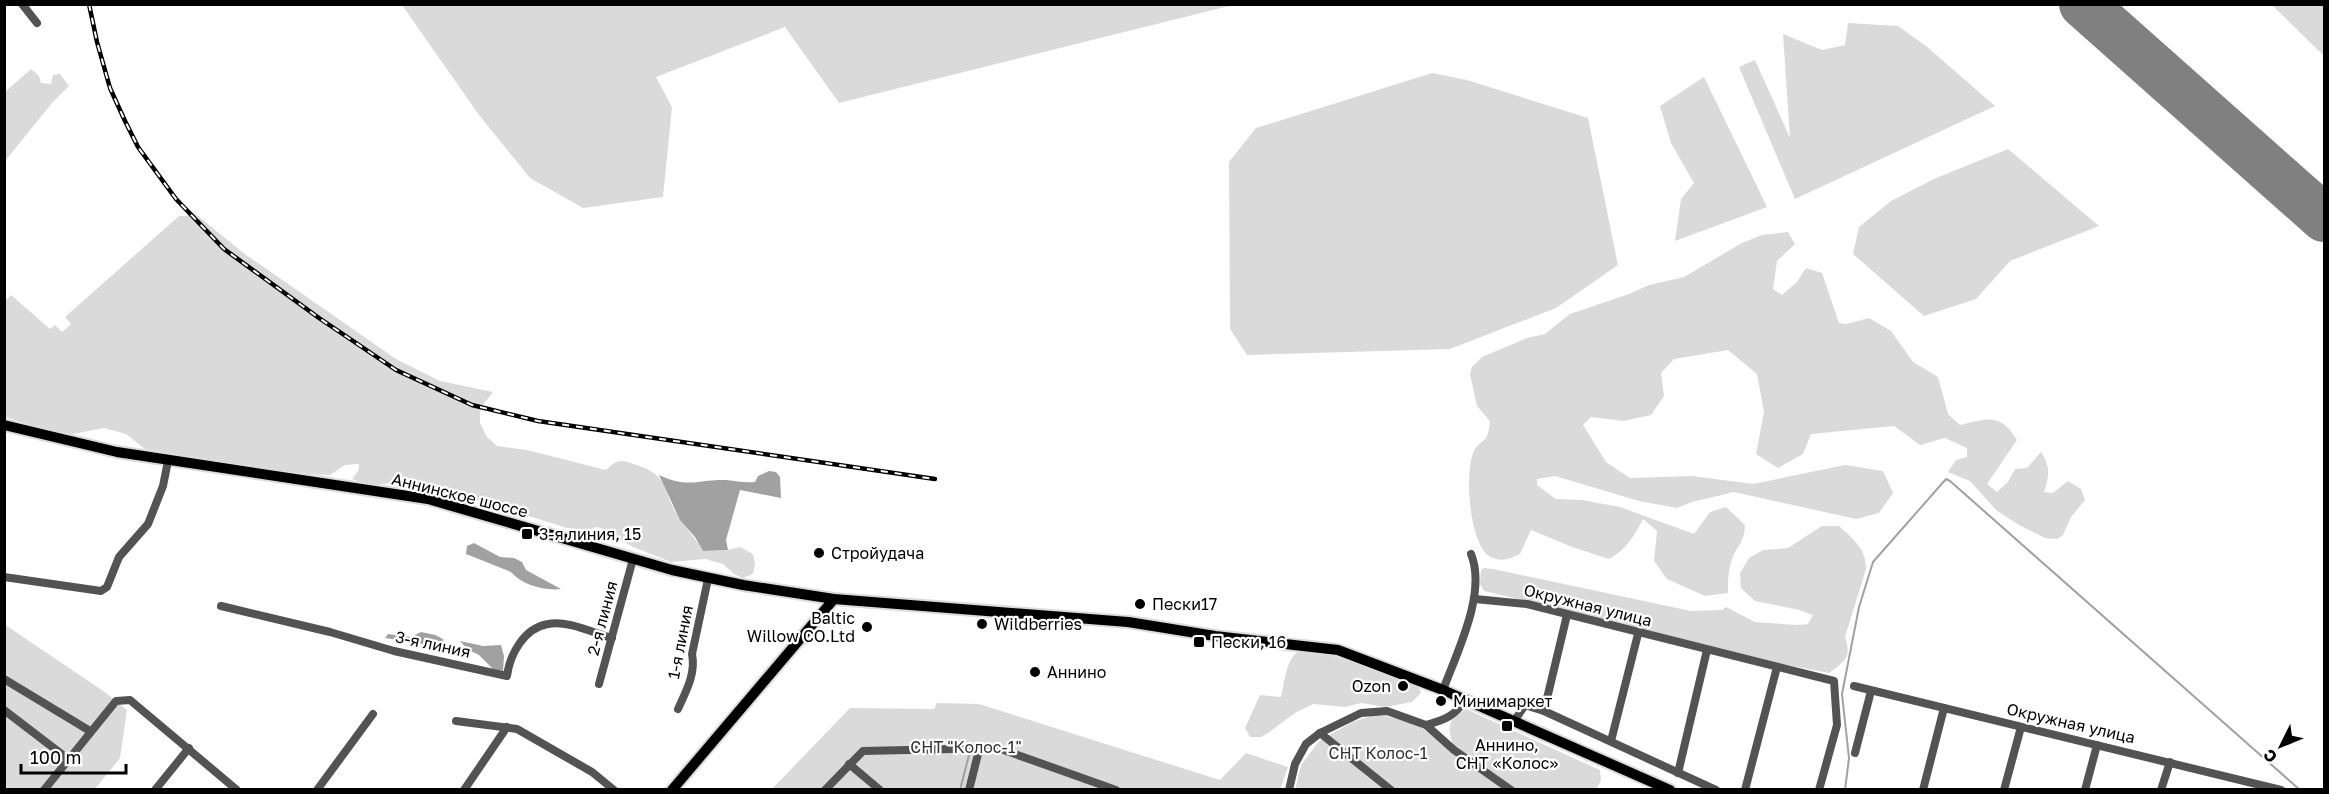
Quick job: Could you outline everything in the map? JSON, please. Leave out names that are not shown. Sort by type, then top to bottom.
[{"type":"main road","name":"Аннинское шоссе","points":[[4,425],[117,452],[428,500],[708,579],[834,599],[1128,622],[1215,636],[1322,647],[1356,655],[1443,690],[1671,789]]},
{"type":"main road","points":[[672,789],[834,599]]},
{"type":"street","points":[[22,4],[37,23]]},
{"type":"street","points":[[4,577],[101,591],[107,587],[119,557],[148,524],[163,486],[168,461]]},
{"type":"street","points":[[1443,690],[1475,599],[1476,575],[1471,554]]},
{"type":"street","name":"2-я линия","points":[[599,684],[633,559]]},
{"type":"street","name":"1-я линия","points":[[678,709],[694,665],[692,654],[708,579]]},
{"type":"street","name":"Окружная улица","points":[[1475,599],[1508,601],[1834,681],[1837,725],[1819,789]]},
{"type":"street","name":"3-я линия","points":[[221,606],[330,632],[393,651],[507,676],[514,651],[522,639],[548,624],[564,624],[612,638]]},
{"type":"street","points":[[1544,711],[1567,615]]},
{"type":"street","points":[[1611,741],[1638,633]]},
{"type":"street","points":[[1678,772],[1707,650]]},
{"type":"street","points":[[1745,789],[1777,667]]},
{"type":"street","points":[[4,679],[90,731]]},
{"type":"street","name":"Окружная улица","points":[[1854,686],[2281,789]]},
{"type":"street","points":[[1855,753],[1871,691]]},
{"type":"street","points":[[1426,726],[1446,720],[1460,708],[1465,699]]},
{"type":"street","points":[[44,789],[116,701],[130,700],[237,789]]},
{"type":"street","points":[[1515,720],[1526,705],[1544,711],[1716,789]]},
{"type":"street","points":[[1923,789],[1944,708]]},
{"type":"street","points":[[4,710],[68,759]]},
{"type":"street","points":[[1289,789],[1295,764],[1306,744],[1320,733],[1361,713],[1387,711],[1426,726],[1454,750],[1511,789]]},
{"type":"street","points":[[317,789],[373,714]]},
{"type":"street","points":[[456,721],[517,729],[592,772],[614,789]]},
{"type":"street","points":[[464,789],[507,727]]},
{"type":"street","points":[[2004,789],[2020,727]]},
{"type":"street","points":[[1320,733],[1391,789]]},
{"type":"street","points":[[2085,789],[2097,745]]},
{"type":"street","points":[[155,789],[189,748]]},
{"type":"street","points":[[825,789],[863,751],[998,748],[1116,789]]},
{"type":"street","points":[[969,789],[979,750]]},
{"type":"street","points":[[2162,789],[2170,762]]},
{"type":"street","points":[[849,764],[880,789]]},
{"type":"street","points":[[2237,789],[2240,780]]},
{"type":"green space","points":[[402,5],[1233,5],[839,103],[785,27],[656,77],[672,107],[663,197],[583,208],[530,178],[479,115]]},
{"type":"green space","points":[[2272,5],[2324,5],[2324,56]]},
{"type":"green space","points":[[1848,23],[1898,26],[1926,46],[1995,106],[1795,199],[1739,67],[1755,60],[1790,138],[1783,34],[1822,50],[1845,45]]},
{"type":"green space","points":[[31,69],[39,76],[41,83],[51,84],[53,75],[60,74],[69,86],[52,103],[5,161],[5,92]]},
{"type":"green space","points":[[1432,73],[1467,80],[1588,118],[1618,265],[1556,308],[1450,349],[1247,355],[1230,329],[1229,162],[1256,128]]},
{"type":"green space","points":[[1704,77],[1767,207],[1675,241],[1681,199],[1694,183],[1671,143],[1660,106]]},
{"type":"green space","points":[[2008,149],[2099,226],[2010,261],[1976,299],[1924,316],[1853,254],[1859,227],[1891,201],[1936,178]]},
{"type":"green space","points":[[192,211],[242,252],[396,359],[440,381],[493,392],[480,412],[480,423],[487,437],[497,446],[527,450],[606,470],[620,461],[645,468],[660,479],[674,509],[703,551],[740,547],[753,554],[755,564],[753,574],[743,578],[734,574],[723,564],[705,559],[671,562],[633,547],[601,528],[596,527],[589,530],[567,528],[474,499],[405,488],[393,482],[362,483],[352,479],[358,471],[359,464],[345,465],[330,475],[301,474],[145,449],[126,434],[104,428],[73,434],[59,433],[5,417],[4,302],[11,295],[50,329],[55,325],[62,332],[71,324],[65,317],[179,216],[186,216]]},
{"type":"green space","points":[[1788,232],[1795,244],[1777,261],[1773,289],[1782,295],[1797,282],[1806,268],[1822,273],[1839,323],[1846,324],[1869,318],[1891,331],[1913,362],[1938,377],[1948,414],[1960,425],[1992,420],[2005,425],[2017,440],[1987,484],[1997,492],[2008,482],[2015,469],[2027,468],[2041,452],[2048,472],[2044,492],[2053,493],[2068,481],[2081,489],[2085,500],[2071,517],[2063,535],[2057,539],[2045,538],[2019,525],[1996,510],[1970,481],[1948,472],[1956,460],[1967,457],[1967,448],[1945,438],[1920,445],[1894,426],[1811,434],[1803,454],[1778,468],[1756,454],[1764,412],[1757,374],[1728,350],[1674,359],[1661,373],[1664,396],[1651,415],[1623,421],[1591,417],[1583,425],[1606,462],[1630,478],[1692,476],[1753,484],[1845,465],[1883,471],[1893,493],[1879,513],[1856,519],[1734,492],[1677,508],[1639,501],[1555,476],[1537,479],[1537,485],[1556,499],[1582,500],[1620,507],[1694,534],[1710,512],[1726,507],[1745,525],[1742,541],[1731,564],[1728,593],[1705,596],[1667,579],[1654,561],[1657,531],[1643,519],[1625,546],[1609,559],[1531,530],[1520,554],[1500,560],[1485,552],[1478,541],[1470,508],[1469,473],[1475,449],[1486,437],[1490,421],[1477,406],[1470,374],[1472,367],[1482,357],[1527,338],[1545,334],[1570,314],[1649,285],[1684,277],[1742,243],[1762,235]]},
{"type":"green space","points":[[1822,526],[1839,526],[1849,535],[1864,555],[1866,569],[1845,637],[1848,650],[1846,658],[1829,673],[1757,659],[1628,625],[1484,591],[1480,584],[1481,570],[1493,569],[1691,611],[1722,610],[1726,607],[1755,622],[1808,624],[1813,615],[1755,601],[1741,588],[1740,573],[1749,558],[1763,550],[1788,548]]},
{"type":"green space","points":[[4,624],[106,693],[127,710],[120,758],[95,789],[5,789]]},
{"type":"green space","points":[[1305,648],[1393,674],[1418,685],[1421,693],[1412,702],[1385,707],[1361,703],[1345,707],[1313,704],[1295,713],[1261,737],[1250,737],[1245,728],[1260,695],[1281,697],[1290,661]]},
{"type":"green space","name":"СНТ \"Колос-1\"","points":[[937,703],[979,704],[1220,780],[1246,753],[1288,767],[1280,790],[771,790],[850,708],[934,709]]},
{"type":"green space","name":"СНТ Колос-1","points":[[1466,709],[1600,770],[1601,780],[1596,790],[1295,790],[1301,765],[1320,740],[1353,722],[1377,714],[1415,723],[1457,754],[1450,735],[1450,724],[1453,718]]},
{"type":"shaded area","points":[[769,471],[776,472],[780,477],[781,498],[740,490],[726,540],[728,550],[703,551],[695,537],[680,520],[659,475],[678,482],[726,480],[755,482],[758,476]]},
{"type":"shaded area","points":[[474,543],[500,557],[514,558],[522,562],[526,570],[561,589],[534,586],[511,572],[466,554],[467,546]]},
{"type":"shaded area","points":[[421,632],[443,639],[444,650],[385,638],[388,634],[411,637]]},
{"type":"shaded area","points":[[460,641],[483,646],[501,645],[504,656],[503,671],[493,669]]},
{"type":"waterway","points":[[1845,790],[1849,758],[1842,694],[1859,607],[1873,562],[1946,479],[2300,790]]},
{"type":"waterway","points":[[960,790],[969,755]]},
{"type":"runway","points":[[2083,4],[2324,218]]},
{"type":"railway","points":[[89,4],[110,88],[138,147],[176,199],[224,249],[396,370],[472,405],[538,421],[935,479]]},
{"type":"place","name":"3-я линия, 15","points":[[527,534]]},
{"type":"place","name":"Стройудача","points":[[819,553]]},
{"type":"place","name":"Пески17","points":[[1140,604]]},
{"type":"place","name":"Wildberries","points":[[982,624]]},
{"type":"place","name":"Baltic Willow CO.Ltd","points":[[867,627]]},
{"type":"place","name":"Пески, 16","points":[[1199,642]]},
{"type":"place","name":"Аннино","points":[[1035,672]]},
{"type":"place","name":"Ozon","points":[[1403,686]]},
{"type":"place","name":"Минимаркет","points":[[1441,701]]},
{"type":"place","name":"Аннино, СНТ «Колос»","points":[[1507,726]]}]
